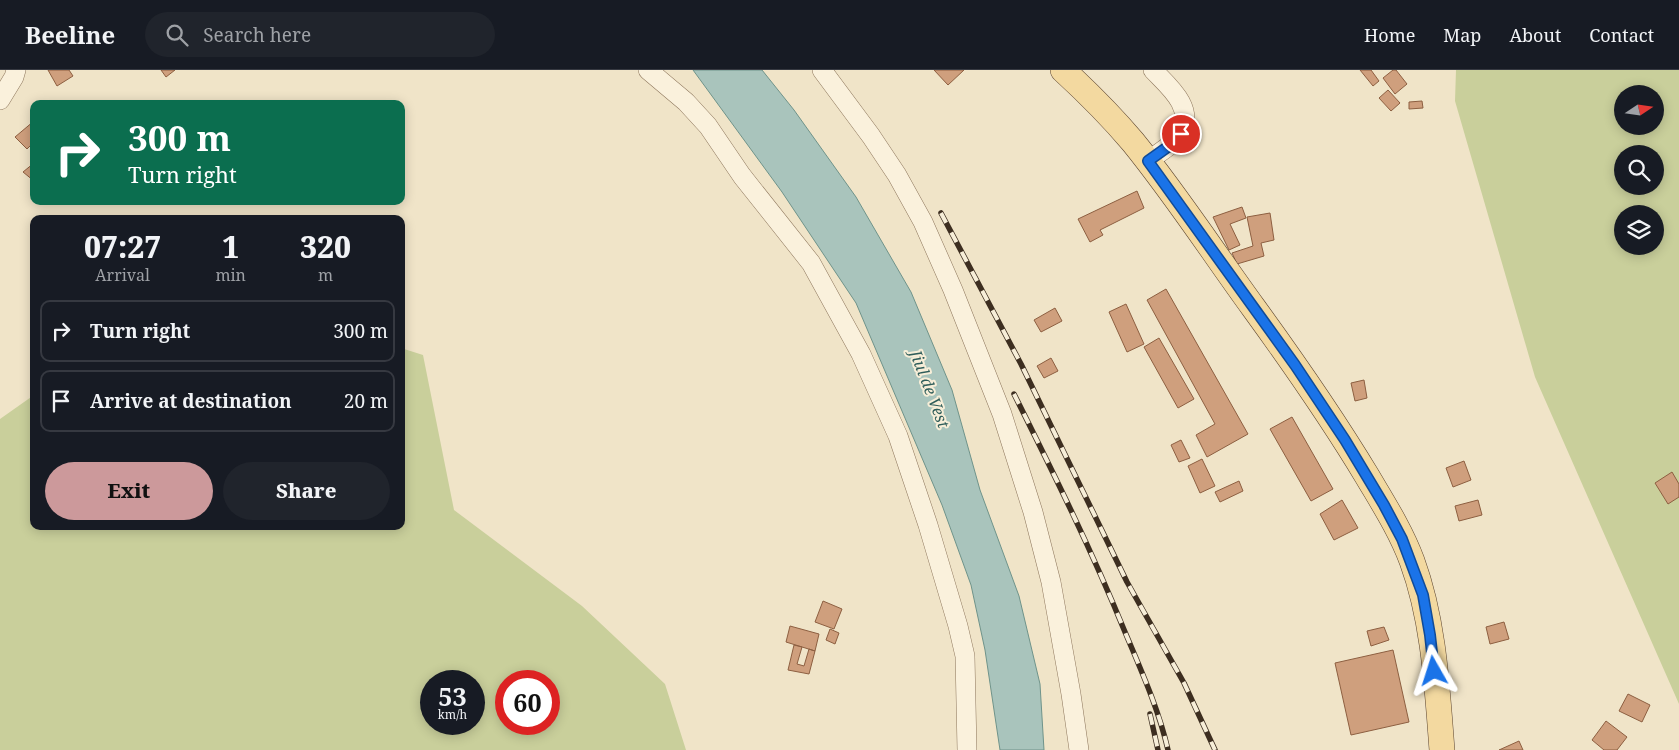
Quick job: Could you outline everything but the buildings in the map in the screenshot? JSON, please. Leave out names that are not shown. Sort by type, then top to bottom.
[{"type":"main road","points":[[1063,70],[1112,118],[1148,161],[1305,380],[1345,440],[1402,539],[1418,578],[1427,614],[1442,750]]},
{"type":"street","points":[[0,100],[14,78],[16,70]]},
{"type":"street","points":[[648,70],[686,102],[708,126],[742,176],[811,263],[861,354],[898,436],[928,525],[958,626],[965,656],[967,750]]},
{"type":"street","points":[[822,70],[871,136],[897,175],[923,222],[953,290],[1002,414],[1033,512],[1051,582],[1079,750]]},
{"type":"street","points":[[1148,161],[1169,146],[1181,134],[1184,121],[1184,107],[1175,93],[1153,70]]},
{"type":"green space","points":[[1456,70],[1679,70],[1679,704],[1535,377],[1455,101]]},
{"type":"green space","points":[[405,349],[423,355],[454,510],[582,606],[665,684],[686,750],[0,750],[0,419],[30,398],[30,530],[405,530]]},
{"type":"water","name":"Jiul de Vest","points":[[693,70],[762,70],[794,110],[856,197],[911,292],[952,390],[980,490],[1019,596],[1040,684],[1044,750],[1000,750],[985,650],[971,585],[942,505],[856,303],[782,192]]},
{"type":"railway","points":[[941,213],[1021,364],[1127,582],[1184,683],[1215,750]]},
{"type":"railway","points":[[1014,394],[1072,512],[1112,602],[1149,690],[1168,750]]},
{"type":"railway","points":[[1150,714],[1158,750]]},
{"type":"route","points":[[1181,134],[1169,146],[1148,161],[1295,365],[1345,440],[1384,505],[1411,559],[1423,595],[1434,671]]}]
